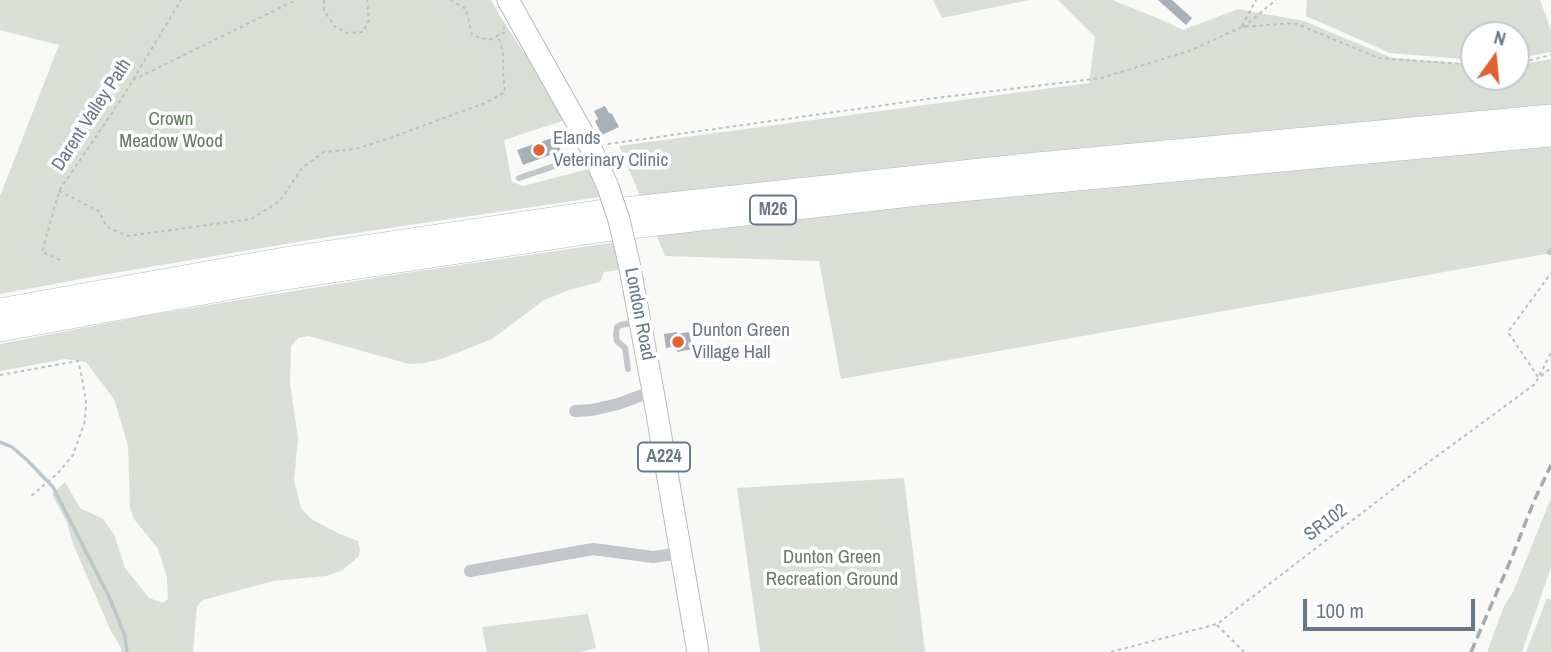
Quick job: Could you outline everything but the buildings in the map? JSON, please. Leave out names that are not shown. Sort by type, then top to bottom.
[{"type":"highway","name":"M26","points":[[0,310],[290,258],[597,212],[1041,163],[1551,116]]},
{"type":"highway","name":"M26","points":[[0,330],[255,284],[605,230],[927,193],[1551,135]]},
{"type":"main road","name":"London Road","points":[[511,6],[592,150],[619,220],[653,391],[698,652]]},
{"type":"street","points":[[575,411],[618,404],[653,391]]},
{"type":"street","points":[[470,571],[593,549],[653,557],[681,554]]},
{"type":"lane","points":[[519,178],[592,150]]},
{"type":"lane","points":[[628,369],[625,348],[617,341],[617,327],[640,321]]},
{"type":"path","name":"Darent Valley Path","points":[[60,260],[42,251],[59,191],[122,98],[180,0]]},
{"type":"path","points":[[132,81],[296,0]]},
{"type":"path","points":[[324,0],[324,10],[334,26],[347,33],[363,32],[369,20],[367,0]]},
{"type":"path","points":[[450,0],[466,9],[472,35],[489,40],[505,32],[502,19],[511,6]]},
{"type":"path","points":[[1242,27],[1256,0]]},
{"type":"path","points":[[592,150],[914,101],[1101,78],[1189,51],[1242,27],[1276,0]]},
{"type":"path","points":[[1242,27],[1294,23],[1379,58],[1460,64]]},
{"type":"path","points":[[59,191],[99,211],[107,228],[128,236],[251,219],[280,201],[302,168],[324,152],[355,149],[374,143],[485,103],[505,92],[503,53],[498,36]]},
{"type":"path","points":[[1530,60],[1551,55]]},
{"type":"path","points":[[1551,273],[1508,332],[1538,378],[1551,353]]},
{"type":"path","points":[[0,375],[78,361],[86,401],[85,421],[73,454],[29,498]]},
{"type":"path","name":"SR102","points":[[1111,652],[1217,624],[1535,384],[1538,378],[1551,368]]},
{"type":"path","points":[[1217,624],[1244,652]]},
{"type":"green space","name":"Crown Meadow Wood","points":[[0,0],[491,0],[565,120],[504,140],[512,182],[523,186],[589,169],[599,197],[315,239],[0,294],[0,196],[59,45],[0,30]]},
{"type":"green space","points":[[933,0],[1029,0],[942,18]]},
{"type":"green space","points":[[1058,0],[1112,0],[1183,30],[1238,9],[1304,21],[1392,58],[1460,63],[1460,91],[1530,91],[1530,63],[1551,59],[1551,253],[841,379],[819,261],[665,256],[619,146],[1089,83],[1095,37]]},
{"type":"green space","points":[[1307,0],[1540,0],[1551,30],[1551,52],[1530,56],[1530,21],[1460,21],[1460,59],[1390,53],[1306,16]]},
{"type":"green space","points":[[617,242],[624,269],[604,272],[600,282],[544,300],[492,339],[441,359],[409,364],[309,336],[298,338],[291,346],[290,383],[298,438],[294,480],[301,508],[311,519],[358,541],[359,556],[343,570],[326,576],[273,581],[203,600],[197,606],[193,652],[121,652],[73,544],[67,523],[52,494],[65,482],[80,508],[103,519],[114,534],[125,568],[149,598],[163,603],[168,599],[167,577],[158,549],[134,519],[130,508],[128,446],[114,399],[86,362],[65,359],[0,371],[0,344],[263,296]]},
{"type":"green space","name":"Dunton Green Recreation Ground","points":[[904,478],[925,652],[760,652],[737,488]]},
{"type":"green space","points":[[1551,498],[1551,567],[1522,652],[1487,652],[1504,606],[1513,592]]},
{"type":"green space","points":[[1547,598],[1551,600],[1551,652],[1526,652]]},
{"type":"green space","points":[[588,614],[596,648],[580,652],[487,652],[482,627]]},
{"type":"waterway","points":[[0,442],[12,447],[53,487],[110,599],[125,636],[127,652]]},
{"type":"railway","points":[[1471,652],[1551,465]]},
{"type":"place","name":"Elands Veterinary Clinic","points":[[539,150]]},
{"type":"place","name":"Dunton Green Village Hall","points":[[678,342]]}]
